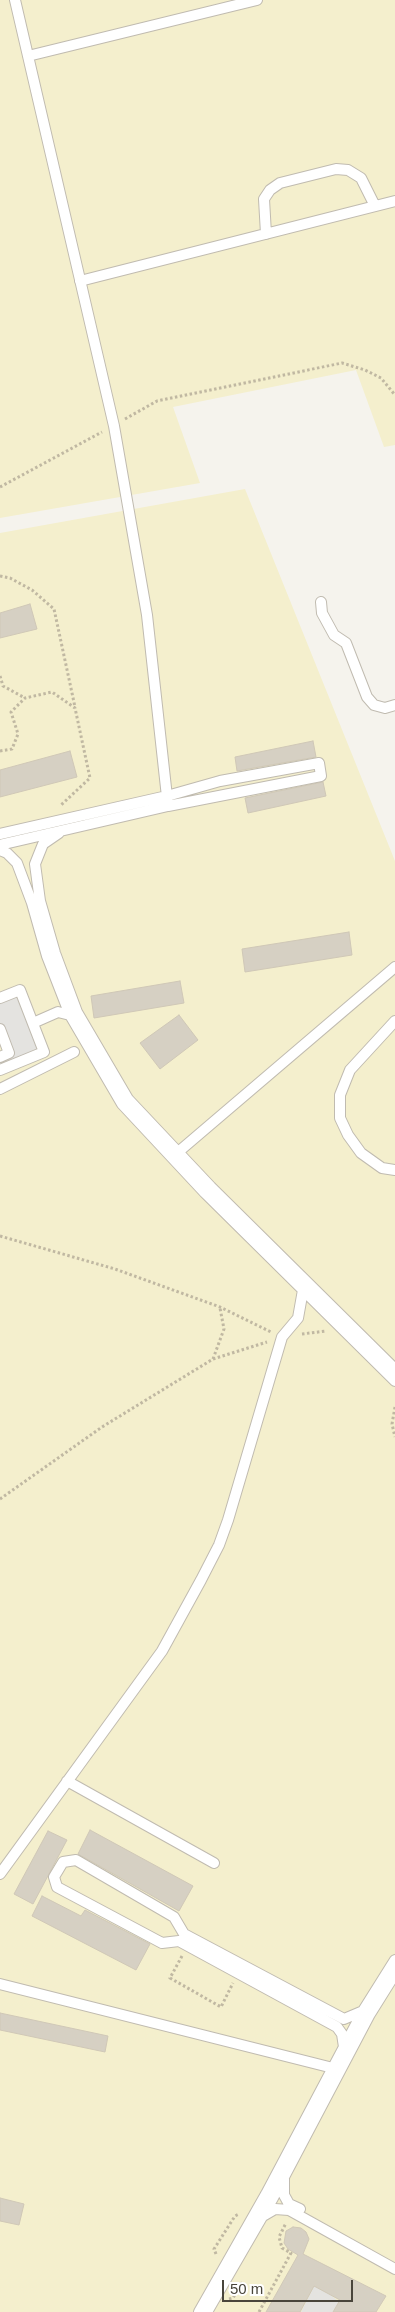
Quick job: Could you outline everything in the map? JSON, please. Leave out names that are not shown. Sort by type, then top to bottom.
[{"type":"lane","points":[[15,0],[114,426],[147,615],[168,801]]},
{"type":"lane","points":[[28,56],[257,0]]},
{"type":"lane","points":[[266,234],[264,199],[270,190],[280,183],[336,169],[348,170],[361,178],[374,206]]},
{"type":"lane","points":[[80,281],[395,201]]},
{"type":"lane","points":[[321,602],[322,613],[334,635],[346,643],[367,697],[374,706],[385,708],[395,705]]},
{"type":"lane","points":[[0,834],[168,801],[321,776],[319,762],[220,781],[168,801],[59,832],[0,845]]},
{"type":"lane","points":[[59,832],[44,844],[35,864],[40,900],[58,962],[77,1012],[128,1099],[177,1153],[390,1361],[395,1369]]},
{"type":"lane","points":[[0,850],[7,853],[17,863],[63,999],[83,1040],[122,1104],[205,1193],[395,1380]]},
{"type":"lane","points":[[177,1153],[395,967]]},
{"type":"lane","points":[[0,998],[20,990],[44,1052],[0,1070]]},
{"type":"lane","points":[[58,1012],[63,999]]},
{"type":"lane","points":[[33,1023],[58,1012],[70,1015]]},
{"type":"lane","points":[[395,1021],[350,1070],[340,1095],[340,1118],[361,1153],[382,1168],[395,1170]]},
{"type":"lane","points":[[0,1029],[10,1053],[0,1057]]},
{"type":"lane","points":[[0,1089],[74,1052],[83,1040]]},
{"type":"lane","points":[[74,1052],[93,1056]]},
{"type":"lane","points":[[0,1874],[162,1651],[219,1545],[282,1337],[298,1318],[303,1290]]},
{"type":"lane","points":[[67,1782],[214,1863]]},
{"type":"lane","points":[[344,2047],[342,2034],[337,2027],[179,1941],[162,1943],[145,1934],[57,1887],[54,1877],[63,1862],[76,1860],[174,1917],[184,1934],[344,2019],[363,2011]]},
{"type":"lane","points":[[198,2312],[266,2194],[363,2011],[395,1960]]},
{"type":"lane","points":[[207,2312],[284,2176],[370,2014],[395,1974]]},
{"type":"lane","points":[[0,1984],[333,2068]]},
{"type":"lane","points":[[284,2176],[284,2195],[289,2204],[395,2262]]},
{"type":"lane","points":[[262,2216],[275,2209],[289,2210],[395,2269]]},
{"type":"path","points":[[0,487],[157,401],[342,363],[365,370],[381,378],[395,395]]},
{"type":"path","points":[[0,576],[10,578],[32,590],[54,609],[90,778],[58,808]]},
{"type":"path","points":[[0,676],[2,686],[25,698]]},
{"type":"path","points":[[0,751],[12,749],[18,734],[11,712],[25,698],[52,692],[75,708]]},
{"type":"path","points":[[0,1236],[115,1269],[220,1307],[282,1337]]},
{"type":"path","points":[[213,1359],[224,1329],[220,1307]]},
{"type":"path","points":[[0,1499],[102,1427],[213,1359],[282,1337],[342,1328]]},
{"type":"path","points":[[395,1407],[392,1424],[395,1437]]},
{"type":"path","points":[[184,1951],[170,1978],[221,2007],[234,1981]]},
{"type":"path","points":[[218,2260],[214,2249],[235,2216],[247,2211]]},
{"type":"path","points":[[259,2312],[291,2253],[282,2248],[278,2237],[288,2219]]},
{"type":"path","points":[[221,2301],[233,2298],[246,2276]]},
{"type":"sand","points":[[0,0],[395,0],[395,445],[384,447],[356,370],[173,407],[200,483],[0,518]]},
{"type":"sand","points":[[245,489],[395,861],[395,2312],[0,2312],[0,533]]},
{"type":"shaded area","points":[[22,985],[50,1054],[0,1074],[0,1052],[4,1050],[0,1041],[0,994]]},
{"type":"shaded area","points":[[317,2280],[343,2280],[332,2296],[339,2302],[333,2312],[301,2312]]},
{"type":"building","points":[[30,604],[37,629],[0,638],[0,613]]},
{"type":"building","points":[[313,741],[316,757],[237,771],[235,757]]},
{"type":"building","points":[[70,751],[77,777],[0,797],[0,770]]},
{"type":"building","points":[[323,782],[326,796],[248,813],[245,798]]},
{"type":"building","points":[[349,932],[352,955],[245,972],[242,949]]},
{"type":"building","points":[[180,981],[184,1003],[94,1018],[91,996]]},
{"type":"building","points":[[179,1015],[198,1040],[160,1069],[140,1043]]},
{"type":"building","points":[[90,1830],[193,1886],[179,1911],[78,1854]]},
{"type":"building","points":[[48,1831],[67,1840],[33,1904],[14,1894]]},
{"type":"building","points":[[42,1896],[81,1916],[85,1910],[150,1944],[136,1970],[32,1916]]},
{"type":"building","points":[[0,2013],[108,2036],[105,2052],[0,2030]]},
{"type":"building","points":[[0,2198],[24,2204],[19,2225],[0,2221]]},
{"type":"building","points":[[293,2227],[301,2228],[306,2232],[309,2239],[303,2254],[386,2296],[376,2312],[333,2312],[340,2300],[314,2286],[300,2312],[266,2312],[298,2255],[288,2249],[284,2243],[286,2231]]}]
